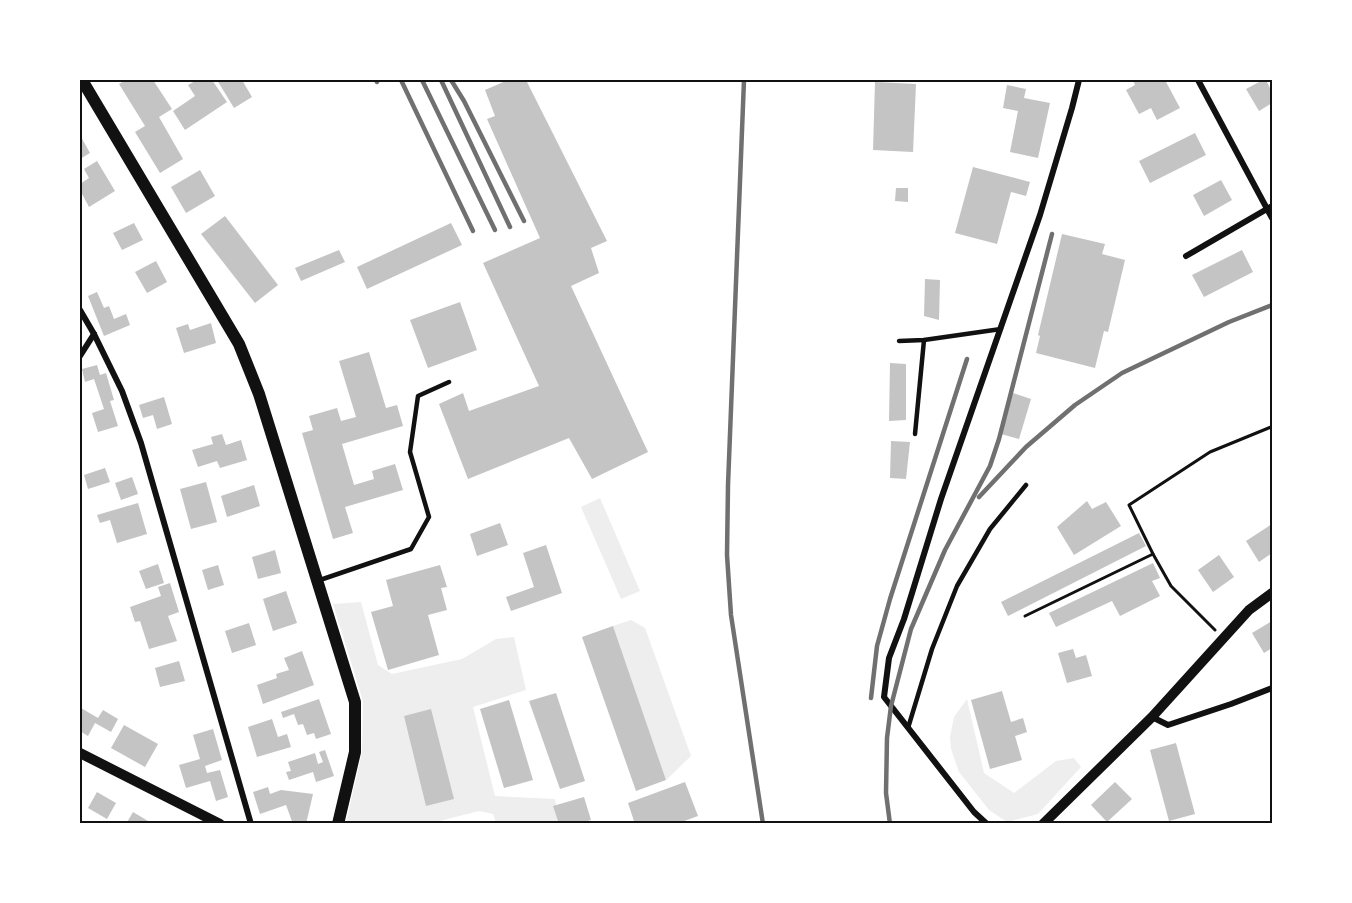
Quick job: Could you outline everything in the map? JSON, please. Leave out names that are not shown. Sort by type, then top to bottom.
[{"type":"main road","points":[[82,80],[239,344],[259,394],[355,702],[355,752],[338,824]]},
{"type":"street","points":[[987,824],[974,812],[884,697],[889,658],[904,619],[941,499],[1040,215],[1079,80]]},
{"type":"street","points":[[1198,80],[1270,207],[1272,218]]},
{"type":"street","points":[[1186,256],[1270,207]]},
{"type":"street","points":[[80,310],[122,391],[141,443],[251,824]]},
{"type":"street","points":[[80,356],[94,334]]},
{"type":"street","points":[[1043,824],[1152,717],[1249,610],[1272,593]]},
{"type":"street","points":[[1152,717],[1168,725],[1272,688]]},
{"type":"street","points":[[80,753],[220,824]]},
{"type":"lane","points":[[899,341],[924,340],[1000,329]]},
{"type":"lane","points":[[915,435],[924,340]]},
{"type":"lane","points":[[317,581],[411,549],[429,517],[410,452],[418,396],[449,382]]},
{"type":"lane","points":[[908,728],[932,649],[957,586],[990,529],[1026,485]]},
{"type":"path","points":[[1223,638],[1171,586],[1152,554],[1129,505],[1210,452],[1271,427]]},
{"type":"path","points":[[1025,616],[1152,554]]},
{"type":"shaded area","points":[[600,498],[640,591],[621,599],[581,507]]},
{"type":"shaded area","points":[[361,602],[378,665],[392,674],[462,659],[496,639],[514,637],[526,690],[473,707],[495,796],[555,799],[559,823],[496,823],[493,814],[479,811],[432,823],[346,823],[362,752],[363,701],[333,604]]},
{"type":"shaded area","points":[[631,620],[645,628],[691,756],[666,780],[613,626]]},
{"type":"shaded area","points":[[967,699],[984,773],[1014,793],[1056,761],[1074,758],[1081,767],[1038,814],[1007,822],[989,810],[959,772],[951,749],[950,737],[954,717]]},
{"type":"building","points":[[126,80],[153,80],[172,109],[159,117],[183,159],[160,173],[135,132],[145,126],[119,84]]},
{"type":"building","points":[[197,80],[212,80],[227,102],[185,130],[173,111],[195,96],[188,85]]},
{"type":"building","points":[[217,80],[242,80],[252,97],[234,108]]},
{"type":"building","points":[[508,80],[526,80],[607,241],[591,248],[599,273],[571,286],[648,452],[592,479],[569,438],[468,479],[439,404],[463,393],[469,411],[539,386],[483,263],[540,238],[487,119],[495,116],[485,90]]},
{"type":"building","points":[[1133,80],[1165,80],[1180,108],[1157,120],[1151,108],[1139,114],[1126,90],[1135,85]]},
{"type":"building","points":[[1266,80],[1272,92],[1272,103],[1259,111],[1246,89]]},
{"type":"building","points":[[875,82],[916,84],[913,152],[873,150]]},
{"type":"building","points":[[1007,85],[1026,89],[1024,98],[1050,103],[1038,158],[1010,152],[1018,111],[1003,108]]},
{"type":"building","points":[[1195,133],[1206,155],[1150,183],[1139,161]]},
{"type":"building","points":[[80,135],[90,153],[80,159]]},
{"type":"building","points":[[97,161],[115,191],[89,207],[80,190],[80,184],[89,178],[84,169]]},
{"type":"building","points":[[973,167],[1030,182],[1026,196],[1011,192],[997,244],[955,233]]},
{"type":"building","points":[[200,170],[215,196],[186,213],[171,187]]},
{"type":"building","points":[[1221,180],[1232,200],[1204,216],[1193,195]]},
{"type":"building","points":[[896,188],[908,188],[908,202],[895,201]]},
{"type":"building","points":[[225,216],[278,285],[255,303],[201,234]]},
{"type":"building","points":[[134,223],[143,240],[122,250],[113,233]]},
{"type":"building","points":[[451,223],[462,245],[367,289],[357,267]]},
{"type":"building","points":[[1062,234],[1105,244],[1102,254],[1125,260],[1108,332],[1104,331],[1095,368],[1036,353],[1040,336],[1038,335]]},
{"type":"building","points":[[339,250],[345,262],[301,281],[295,268]]},
{"type":"building","points":[[1242,250],[1253,272],[1204,297],[1192,275]]},
{"type":"building","points":[[156,261],[167,282],[147,293],[135,272]]},
{"type":"building","points":[[925,279],[940,280],[939,320],[924,316]]},
{"type":"building","points":[[97,292],[104,308],[109,306],[114,319],[126,314],[130,325],[104,336],[88,296]]},
{"type":"building","points":[[460,302],[477,350],[428,368],[410,320]]},
{"type":"building","points":[[211,323],[216,343],[184,353],[176,328],[188,324],[190,330]]},
{"type":"building","points":[[369,352],[386,408],[397,405],[403,426],[342,444],[354,485],[374,479],[372,471],[395,464],[403,490],[345,507],[353,533],[333,539],[302,433],[313,430],[309,416],[337,408],[341,421],[356,417],[339,361]]},
{"type":"building","points":[[890,363],[906,364],[906,420],[889,421]]},
{"type":"building","points":[[97,365],[100,375],[106,373],[114,400],[110,401],[118,426],[98,432],[92,413],[104,409],[94,379],[85,382],[82,369]]},
{"type":"building","points":[[1013,393],[1031,399],[1019,439],[1001,434]]},
{"type":"building","points":[[164,397],[172,424],[157,429],[153,415],[143,418],[139,405]]},
{"type":"building","points":[[222,434],[226,445],[241,440],[247,460],[220,468],[217,461],[198,467],[192,450],[213,444],[211,437]]},
{"type":"building","points":[[891,441],[910,442],[906,479],[890,478]]},
{"type":"building","points":[[105,468],[110,482],[88,489],[84,475]]},
{"type":"building","points":[[132,477],[138,494],[121,500],[115,483]]},
{"type":"building","points":[[206,482],[217,522],[191,529],[180,489]]},
{"type":"building","points":[[254,485],[260,506],[227,517],[221,496]]},
{"type":"building","points":[[1087,501],[1092,509],[1106,502],[1121,526],[1074,555],[1057,527]]},
{"type":"building","points":[[138,503],[147,534],[117,543],[110,520],[100,523],[97,515]]},
{"type":"building","points":[[500,523],[508,545],[477,556],[470,534]]},
{"type":"building","points":[[1272,524],[1272,553],[1259,562],[1246,541]]},
{"type":"building","points":[[1139,533],[1146,546],[1008,616],[1001,602]]},
{"type":"building","points":[[546,545],[562,593],[511,611],[506,597],[534,587],[523,553]]},
{"type":"building","points":[[275,550],[281,573],[258,579],[252,557]]},
{"type":"building","points":[[1219,555],[1234,577],[1213,592],[1198,570]]},
{"type":"building","points":[[1153,563],[1160,578],[1152,581],[1160,596],[1120,616],[1112,601],[1056,627],[1049,613]]},
{"type":"building","points":[[158,564],[164,583],[146,589],[139,571]]},
{"type":"building","points":[[218,565],[224,585],[208,590],[202,570]]},
{"type":"building","points":[[440,565],[447,587],[441,588],[447,610],[428,615],[439,655],[388,670],[371,612],[393,606],[386,580]]},
{"type":"building","points":[[170,583],[179,612],[168,616],[177,641],[149,649],[140,621],[135,622],[130,607],[161,596],[158,587]]},
{"type":"building","points":[[286,591],[297,623],[273,631],[263,599]]},
{"type":"building","points":[[1272,621],[1272,648],[1264,653],[1252,633]]},
{"type":"building","points":[[249,623],[256,645],[232,653],[225,631]]},
{"type":"building","points":[[613,626],[666,780],[636,791],[582,637]]},
{"type":"building","points":[[1073,649],[1076,658],[1086,655],[1092,676],[1067,683],[1058,653]]},
{"type":"building","points":[[302,651],[314,685],[263,704],[257,685],[277,678],[276,674],[289,670],[284,658]]},
{"type":"building","points":[[179,661],[185,681],[160,687],[155,668]]},
{"type":"building","points":[[1002,691],[1011,722],[1023,718],[1027,732],[1015,736],[1022,760],[990,769],[971,700]]},
{"type":"building","points":[[556,693],[585,781],[560,789],[529,701]]},
{"type":"building","points":[[319,699],[331,734],[316,739],[314,733],[307,735],[303,724],[298,725],[294,714],[283,718],[281,712]]},
{"type":"building","points":[[509,700],[533,780],[504,788],[480,709]]},
{"type":"building","points":[[81,708],[98,718],[103,710],[118,719],[111,732],[95,723],[88,736],[80,731]]},
{"type":"building","points":[[431,709],[454,799],[426,806],[404,716]]},
{"type":"building","points":[[272,719],[278,737],[287,734],[291,747],[257,757],[248,727]]},
{"type":"building","points":[[124,725],[158,744],[145,767],[111,748]]},
{"type":"building","points":[[213,729],[222,760],[205,766],[207,773],[220,770],[228,797],[216,801],[210,781],[186,788],[179,765],[200,759],[193,735]]},
{"type":"building","points":[[1176,743],[1195,814],[1169,821],[1150,750]]},
{"type":"building","points":[[325,750],[334,776],[316,782],[313,772],[289,780],[286,772],[291,771],[288,762],[315,753],[318,764],[323,762],[319,752]]},
{"type":"building","points":[[685,782],[698,816],[676,824],[635,824],[628,803]]},
{"type":"building","points":[[1115,782],[1132,799],[1107,822],[1091,805]]},
{"type":"building","points":[[268,787],[270,794],[281,790],[313,794],[306,824],[293,824],[286,805],[260,814],[253,792]]},
{"type":"building","points":[[97,792],[116,803],[107,819],[88,808]]},
{"type":"building","points":[[584,797],[591,820],[578,824],[559,824],[553,806]]},
{"type":"building","points":[[133,812],[153,824],[126,824]]},
{"type":"railway","points":[[401,80],[473,231]]},
{"type":"railway","points":[[422,80],[495,230]]},
{"type":"railway","points":[[441,80],[510,227]]},
{"type":"railway","points":[[451,80],[464,101],[524,221]]},
{"type":"railway","points":[[744,80],[727,555],[731,615],[763,824]]},
{"type":"railway","points":[[890,824],[886,793],[887,738],[891,706],[911,629],[945,550],[990,466],[1052,234]]},
{"type":"railway","points":[[979,497],[1026,447],[1075,405],[1122,373],[1229,322],[1272,305]]},
{"type":"railway","points":[[871,698],[877,646],[890,599],[967,359]]}]
